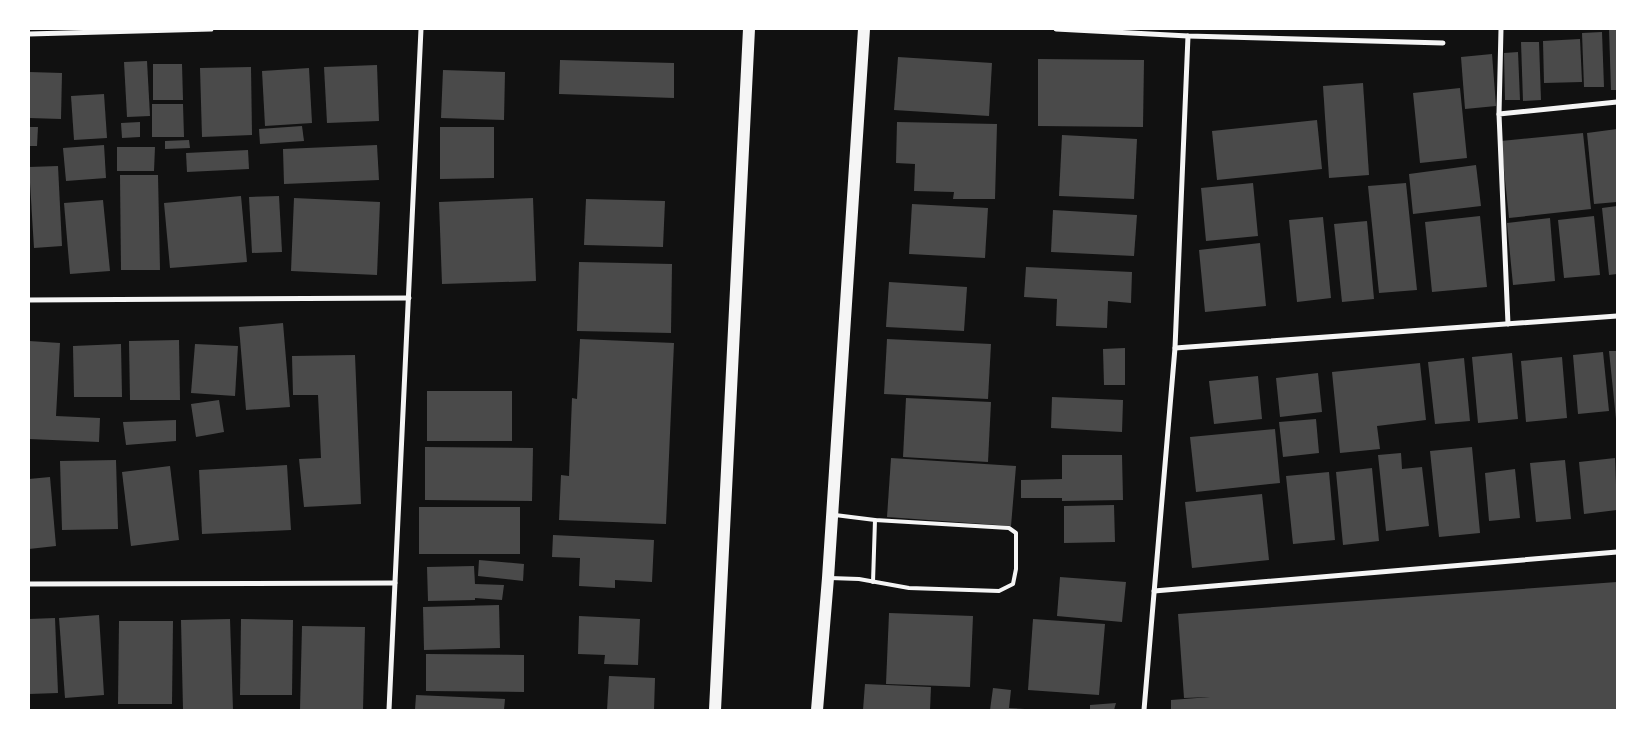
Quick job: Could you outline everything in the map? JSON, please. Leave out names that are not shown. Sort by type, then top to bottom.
[{"type":"main road","points":[[714,710],[749,29]]},
{"type":"main road","points":[[817,710],[828,578],[864,29]]},
{"type":"street","points":[[29,34],[211,29]]},
{"type":"street","points":[[389,710],[421,29]]},
{"type":"street","points":[[1056,29],[1188,36],[1444,43]]},
{"type":"street","points":[[1501,29],[1499,114],[1508,324]]},
{"type":"street","points":[[1144,710],[1175,348],[1188,36]]},
{"type":"street","points":[[1499,114],[1617,102]]},
{"type":"street","points":[[29,300],[409,298]]},
{"type":"street","points":[[1175,348],[1617,316]]},
{"type":"street","points":[[1154,591],[1617,552]]},
{"type":"street","points":[[29,584],[395,583]]},
{"type":"lane","points":[[828,578],[859,579],[909,588],[1000,590],[1013,584],[1016,569],[1016,533],[1009,528],[876,520],[832,515]]},
{"type":"lane","points":[[873,582],[876,520]]},
{"type":"building","points":[[1609,29],[1617,29],[1617,90],[1611,90]]},
{"type":"building","points":[[1602,32],[1604,87],[1584,87],[1582,33]]},
{"type":"building","points":[[1580,39],[1582,82],[1544,83],[1543,41]]},
{"type":"building","points":[[1521,42],[1539,42],[1541,100],[1523,101]]},
{"type":"building","points":[[1518,52],[1520,100],[1505,100],[1504,53]]},
{"type":"building","points":[[1492,54],[1496,106],[1465,109],[1461,57]]},
{"type":"building","points":[[898,57],[992,63],[989,116],[894,110]]},
{"type":"building","points":[[1038,59],[1144,60],[1143,127],[1038,126]]},
{"type":"building","points":[[560,60],[674,63],[674,98],[559,94]]},
{"type":"building","points":[[147,61],[150,116],[127,117],[124,62]]},
{"type":"building","points":[[153,64],[182,64],[183,100],[153,100]]},
{"type":"building","points":[[377,65],[379,121],[327,123],[324,67]]},
{"type":"building","points":[[251,67],[252,135],[202,137],[200,68]]},
{"type":"building","points":[[309,68],[312,123],[265,126],[262,71]]},
{"type":"building","points":[[443,70],[505,72],[504,120],[441,118]]},
{"type":"building","points":[[29,72],[62,73],[61,119],[29,118]]},
{"type":"building","points":[[1363,83],[1369,175],[1329,178],[1323,86]]},
{"type":"building","points":[[1460,88],[1467,158],[1420,163],[1413,93]]},
{"type":"building","points":[[104,94],[107,138],[74,140],[71,96]]},
{"type":"building","points":[[152,104],[183,104],[184,137],[152,137]]},
{"type":"building","points":[[1317,120],[1322,169],[1217,180],[1212,131]]},
{"type":"building","points":[[140,122],[140,137],[122,138],[121,123]]},
{"type":"building","points":[[897,122],[997,124],[995,199],[953,199],[954,192],[914,191],[915,164],[896,163]]},
{"type":"building","points":[[302,126],[304,141],[260,144],[259,129]]},
{"type":"building","points":[[29,127],[38,127],[37,146],[29,146]]},
{"type":"building","points":[[440,127],[494,127],[494,178],[440,179]]},
{"type":"building","points":[[1617,129],[1617,202],[1594,204],[1587,133]]},
{"type":"building","points":[[1583,133],[1591,209],[1509,218],[1501,141]]},
{"type":"building","points":[[1062,135],[1137,139],[1134,199],[1059,196]]},
{"type":"building","points":[[189,140],[190,148],[165,149],[165,141]]},
{"type":"building","points":[[104,145],[106,178],[66,181],[63,148]]},
{"type":"building","points":[[377,145],[379,180],[284,184],[283,149]]},
{"type":"building","points":[[117,147],[155,147],[154,171],[117,171]]},
{"type":"building","points":[[248,150],[249,169],[187,172],[186,153]]},
{"type":"building","points":[[1476,165],[1481,206],[1413,214],[1409,174]]},
{"type":"building","points":[[58,166],[62,246],[34,248],[29,167]]},
{"type":"building","points":[[120,175],[158,175],[160,270],[121,270]]},
{"type":"building","points":[[1253,183],[1258,236],[1206,241],[1201,188]]},
{"type":"building","points":[[1406,183],[1417,290],[1379,293],[1368,186]]},
{"type":"building","points":[[241,196],[247,262],[170,268],[164,203]]},
{"type":"building","points":[[279,196],[282,252],[252,253],[249,197]]},
{"type":"building","points":[[294,198],[380,202],[377,275],[291,271]]},
{"type":"building","points":[[533,198],[536,281],[442,284],[439,202]]},
{"type":"building","points":[[586,199],[665,201],[663,247],[584,245]]},
{"type":"building","points":[[103,200],[110,271],[70,274],[64,203]]},
{"type":"building","points":[[912,204],[988,208],[985,258],[909,254]]},
{"type":"building","points":[[1617,206],[1617,274],[1609,275],[1602,208]]},
{"type":"building","points":[[1053,210],[1137,215],[1134,256],[1051,252]]},
{"type":"building","points":[[1480,216],[1487,287],[1432,292],[1425,222]]},
{"type":"building","points":[[1594,216],[1600,275],[1564,278],[1558,220]]},
{"type":"building","points":[[1323,217],[1331,298],[1297,302],[1289,220]]},
{"type":"building","points":[[1550,218],[1555,281],[1513,285],[1507,223]]},
{"type":"building","points":[[1367,221],[1374,299],[1342,302],[1334,224]]},
{"type":"building","points":[[1260,243],[1266,306],[1205,312],[1199,250]]},
{"type":"building","points":[[579,262],[672,264],[671,333],[577,331]]},
{"type":"building","points":[[1026,267],[1132,272],[1131,303],[1108,301],[1107,328],[1056,326],[1057,299],[1024,297]]},
{"type":"building","points":[[889,282],[967,287],[964,331],[886,327]]},
{"type":"building","points":[[283,323],[290,407],[246,410],[239,327]]},
{"type":"building","points":[[580,339],[674,343],[666,524],[559,520],[561,475],[569,476],[572,398],[577,399]]},
{"type":"building","points":[[887,339],[991,344],[988,399],[884,394]]},
{"type":"building","points":[[179,340],[180,400],[130,400],[129,341]]},
{"type":"building","points":[[29,341],[60,343],[56,416],[100,418],[99,442],[29,439]]},
{"type":"building","points":[[121,344],[122,397],[74,397],[73,346]]},
{"type":"building","points":[[195,344],[238,346],[235,396],[191,393]]},
{"type":"building","points":[[1125,348],[1125,385],[1104,385],[1103,349]]},
{"type":"building","points":[[1609,351],[1617,351],[1617,419],[1616,419]]},
{"type":"building","points":[[1603,352],[1609,411],[1578,414],[1573,355]]},
{"type":"building","points":[[1512,353],[1518,419],[1478,423],[1472,357]]},
{"type":"building","points":[[355,355],[361,504],[304,507],[299,459],[321,458],[318,395],[293,395],[292,356]]},
{"type":"building","points":[[1562,357],[1567,418],[1526,422],[1521,361]]},
{"type":"building","points":[[1464,358],[1470,421],[1435,424],[1428,362]]},
{"type":"building","points":[[1420,363],[1426,420],[1377,426],[1380,449],[1340,453],[1332,372]]},
{"type":"building","points":[[1318,373],[1322,412],[1280,417],[1276,378]]},
{"type":"building","points":[[1258,376],[1262,419],[1214,424],[1209,381]]},
{"type":"building","points":[[427,391],[512,391],[512,441],[427,441]]},
{"type":"building","points":[[1052,397],[1123,400],[1122,432],[1051,428]]},
{"type":"building","points":[[906,398],[991,402],[988,462],[903,457]]},
{"type":"building","points":[[219,400],[224,432],[196,437],[191,404]]},
{"type":"building","points":[[1316,419],[1319,453],[1283,457],[1279,422]]},
{"type":"building","points":[[176,420],[176,441],[126,445],[123,422]]},
{"type":"building","points":[[1275,429],[1280,483],[1196,492],[1190,437]]},
{"type":"building","points":[[425,447],[533,448],[532,501],[425,500]]},
{"type":"building","points":[[1472,447],[1480,533],[1439,537],[1430,451]]},
{"type":"building","points":[[1401,453],[1402,469],[1422,467],[1429,526],[1386,531],[1378,455]]},
{"type":"building","points":[[1062,455],[1122,455],[1123,500],[1062,501],[1062,498],[1021,498],[1021,480],[1062,479]]},
{"type":"building","points":[[891,458],[1016,466],[1011,526],[887,517]]},
{"type":"building","points":[[1615,458],[1617,510],[1584,514],[1579,462]]},
{"type":"building","points":[[116,460],[118,529],[62,530],[60,461]]},
{"type":"building","points":[[1565,460],[1571,519],[1536,522],[1530,463]]},
{"type":"building","points":[[287,465],[291,530],[202,534],[199,470]]},
{"type":"building","points":[[170,466],[179,540],[131,546],[122,472]]},
{"type":"building","points":[[1372,468],[1379,541],[1343,545],[1336,472]]},
{"type":"building","points":[[1515,469],[1520,518],[1489,521],[1485,473]]},
{"type":"building","points":[[1329,472],[1335,540],[1293,544],[1286,476]]},
{"type":"building","points":[[50,477],[56,546],[29,549],[29,479]]},
{"type":"building","points":[[1262,494],[1269,560],[1192,568],[1185,502]]},
{"type":"building","points":[[1114,505],[1115,542],[1064,543],[1064,506]]},
{"type":"building","points":[[419,507],[520,507],[520,554],[419,554]]},
{"type":"building","points":[[553,535],[654,540],[652,582],[615,580],[615,588],[579,586],[580,558],[552,557]]},
{"type":"building","points":[[479,560],[524,564],[523,581],[478,576]]},
{"type":"building","points":[[474,566],[475,584],[504,585],[502,600],[475,598],[475,600],[428,601],[427,567]]},
{"type":"building","points":[[1060,577],[1126,582],[1122,622],[1057,616]]},
{"type":"building","points":[[1617,582],[1617,710],[1171,710],[1171,700],[1210,697],[1184,698],[1178,614]]},
{"type":"building","points":[[499,605],[500,648],[424,650],[423,607]]},
{"type":"building","points":[[889,613],[973,616],[970,687],[886,684]]},
{"type":"building","points":[[99,615],[104,695],[65,698],[59,618]]},
{"type":"building","points":[[579,616],[640,619],[638,665],[604,664],[605,655],[578,654]]},
{"type":"building","points":[[55,618],[58,693],[29,694],[29,619]]},
{"type":"building","points":[[230,619],[233,710],[183,710],[181,620]]},
{"type":"building","points":[[241,619],[293,620],[292,695],[240,695]]},
{"type":"building","points":[[1033,619],[1105,624],[1099,695],[1028,690]]},
{"type":"building","points":[[119,621],[173,621],[172,704],[118,704]]},
{"type":"building","points":[[302,626],[365,627],[363,710],[300,710]]},
{"type":"building","points":[[426,654],[524,655],[524,692],[426,691]]},
{"type":"building","points":[[609,676],[655,678],[654,710],[607,710]]},
{"type":"building","points":[[865,684],[931,687],[930,710],[863,710]]},
{"type":"building","points":[[993,688],[1011,690],[1009,708],[1025,709],[990,710]]},
{"type":"building","points":[[416,695],[505,699],[504,710],[415,710]]},
{"type":"building","points":[[1116,703],[1114,710],[1090,710],[1090,705]]}]
